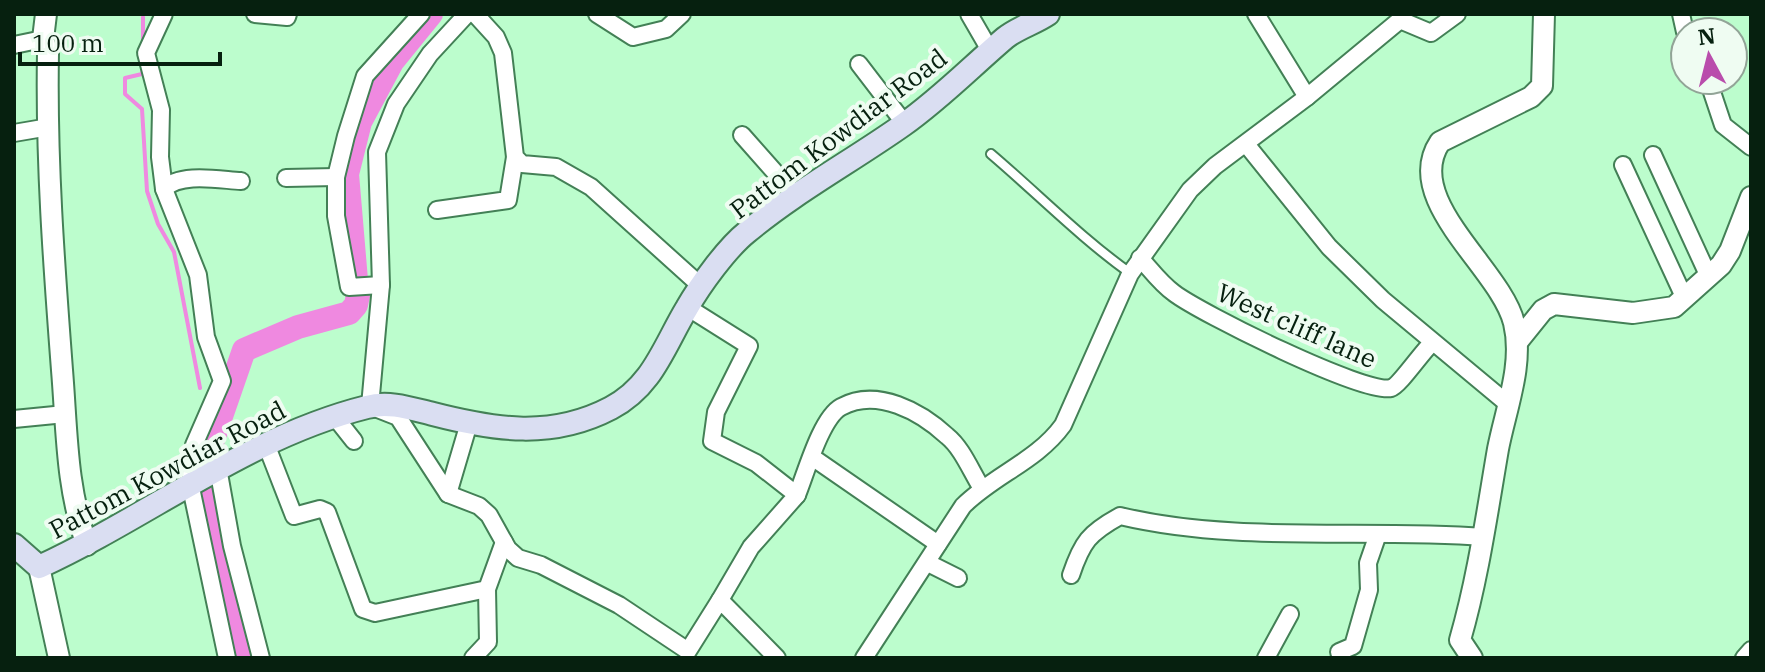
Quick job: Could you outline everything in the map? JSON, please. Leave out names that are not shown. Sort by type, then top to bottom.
[{"type":"main road","name":"Pattom Kowdiar Road","points":[[14,545],[39,567],[87,545],[190,483],[266,444],[370,406],[396,405],[469,423],[532,431],[590,418],[614,406],[632,395],[656,368],[687,307],[744,233],[905,124],[1008,36],[1046,15]]},
{"type":"street","points":[[46,14],[43,39],[48,53],[49,127],[67,462],[78,519],[87,545]]},
{"type":"street","points":[[164,14],[146,53],[161,110],[160,157],[164,189],[198,275],[206,337],[214,369],[222,381],[194,445],[190,483],[227,658]]},
{"type":"street","points":[[255,14],[287,17],[288,14]]},
{"type":"street","points":[[381,285],[349,287],[336,216],[336,177],[365,76],[421,14]]},
{"type":"street","points":[[467,14],[430,54],[396,104],[377,152],[381,285],[370,406],[398,417],[448,494],[479,506],[489,515],[504,542],[518,558],[541,565],[619,605],[688,655],[751,547],[797,495],[825,426],[840,407],[868,400],[903,405],[949,437],[981,487]]},
{"type":"street","points":[[437,210],[508,200],[513,150],[503,53],[496,37],[475,14]]},
{"type":"street","points":[[597,14],[633,37],[666,29],[682,14]]},
{"type":"street","points":[[969,14],[991,52]]},
{"type":"street","points":[[1256,14],[1307,97]]},
{"type":"street","points":[[864,658],[963,506],[981,487],[1038,453],[1063,425],[1130,274],[1190,190],[1215,166],[1307,97],[1398,17],[1431,33],[1457,14]]},
{"type":"street","points":[[1460,652],[1484,537],[1518,341],[1510,307],[1453,231],[1428,174],[1432,154],[1440,142],[1531,97],[1542,86],[1544,14]]},
{"type":"street","points":[[14,45],[43,39]]},
{"type":"street","points":[[859,64],[905,124]]},
{"type":"street","points":[[1713,96],[1723,125],[1751,147]]},
{"type":"street","points":[[14,133],[49,127]]},
{"type":"street","points":[[742,135],[796,196]]},
{"type":"street","points":[[1246,144],[1329,247],[1431,344],[1508,404]]},
{"type":"street","points":[[513,150],[522,164],[556,167],[591,187],[702,287]]},
{"type":"street","points":[[1653,155],[1709,277]]},
{"type":"street","points":[[1623,165],[1685,299]]},
{"type":"street","points":[[286,178],[336,177]]},
{"type":"street","points":[[164,189],[174,182],[188,180],[241,181]]},
{"type":"street","points":[[1518,341],[1543,310],[1554,304],[1655,312],[1674,307],[1709,277],[1730,251],[1751,197]]},
{"type":"street","name":"West cliff lane","points":[[1140,258],[1174,293],[1214,317],[1343,376],[1378,387],[1390,388],[1399,383],[1431,344]]},
{"type":"street","points":[[687,307],[749,346],[716,412],[712,441],[756,463],[797,495]]},
{"type":"street","points":[[14,419],[65,414]]},
{"type":"street","points":[[335,417],[354,441]]},
{"type":"street","points":[[448,494],[469,423]]},
{"type":"street","points":[[266,444],[294,516],[320,509],[327,512],[363,609],[375,613],[487,589]]},
{"type":"street","points":[[812,457],[938,544]]},
{"type":"street","points":[[218,468],[232,546],[261,658]]},
{"type":"street","points":[[1071,575],[1081,544],[1099,527],[1120,516],[1170,528],[1230,534],[1484,537]]},
{"type":"street","points":[[1339,652],[1353,646],[1369,590],[1368,563],[1378,534]]},
{"type":"street","points":[[473,658],[488,642],[487,589],[504,542]]},
{"type":"street","points":[[928,563],[958,578]]},
{"type":"street","points":[[39,567],[59,658]]},
{"type":"street","points":[[720,600],[777,658]]},
{"type":"street","points":[[1266,658],[1290,614]]},
{"type":"street","points":[[1744,658],[1751,650]]},
{"type":"lane","points":[[991,154],[1097,249],[1130,274]]},
{"type":"waterway","points":[[356,280],[347,174],[360,122],[392,62],[431,14]]},
{"type":"waterway","points":[[143,17],[143,42]]},
{"type":"waterway","points":[[143,69],[142,74],[125,78],[125,94],[142,109],[147,191],[158,224],[174,252],[200,388]]},
{"type":"waterway","points":[[242,658],[218,545],[209,451],[244,350],[298,327],[349,313],[356,305],[358,295]]}]
